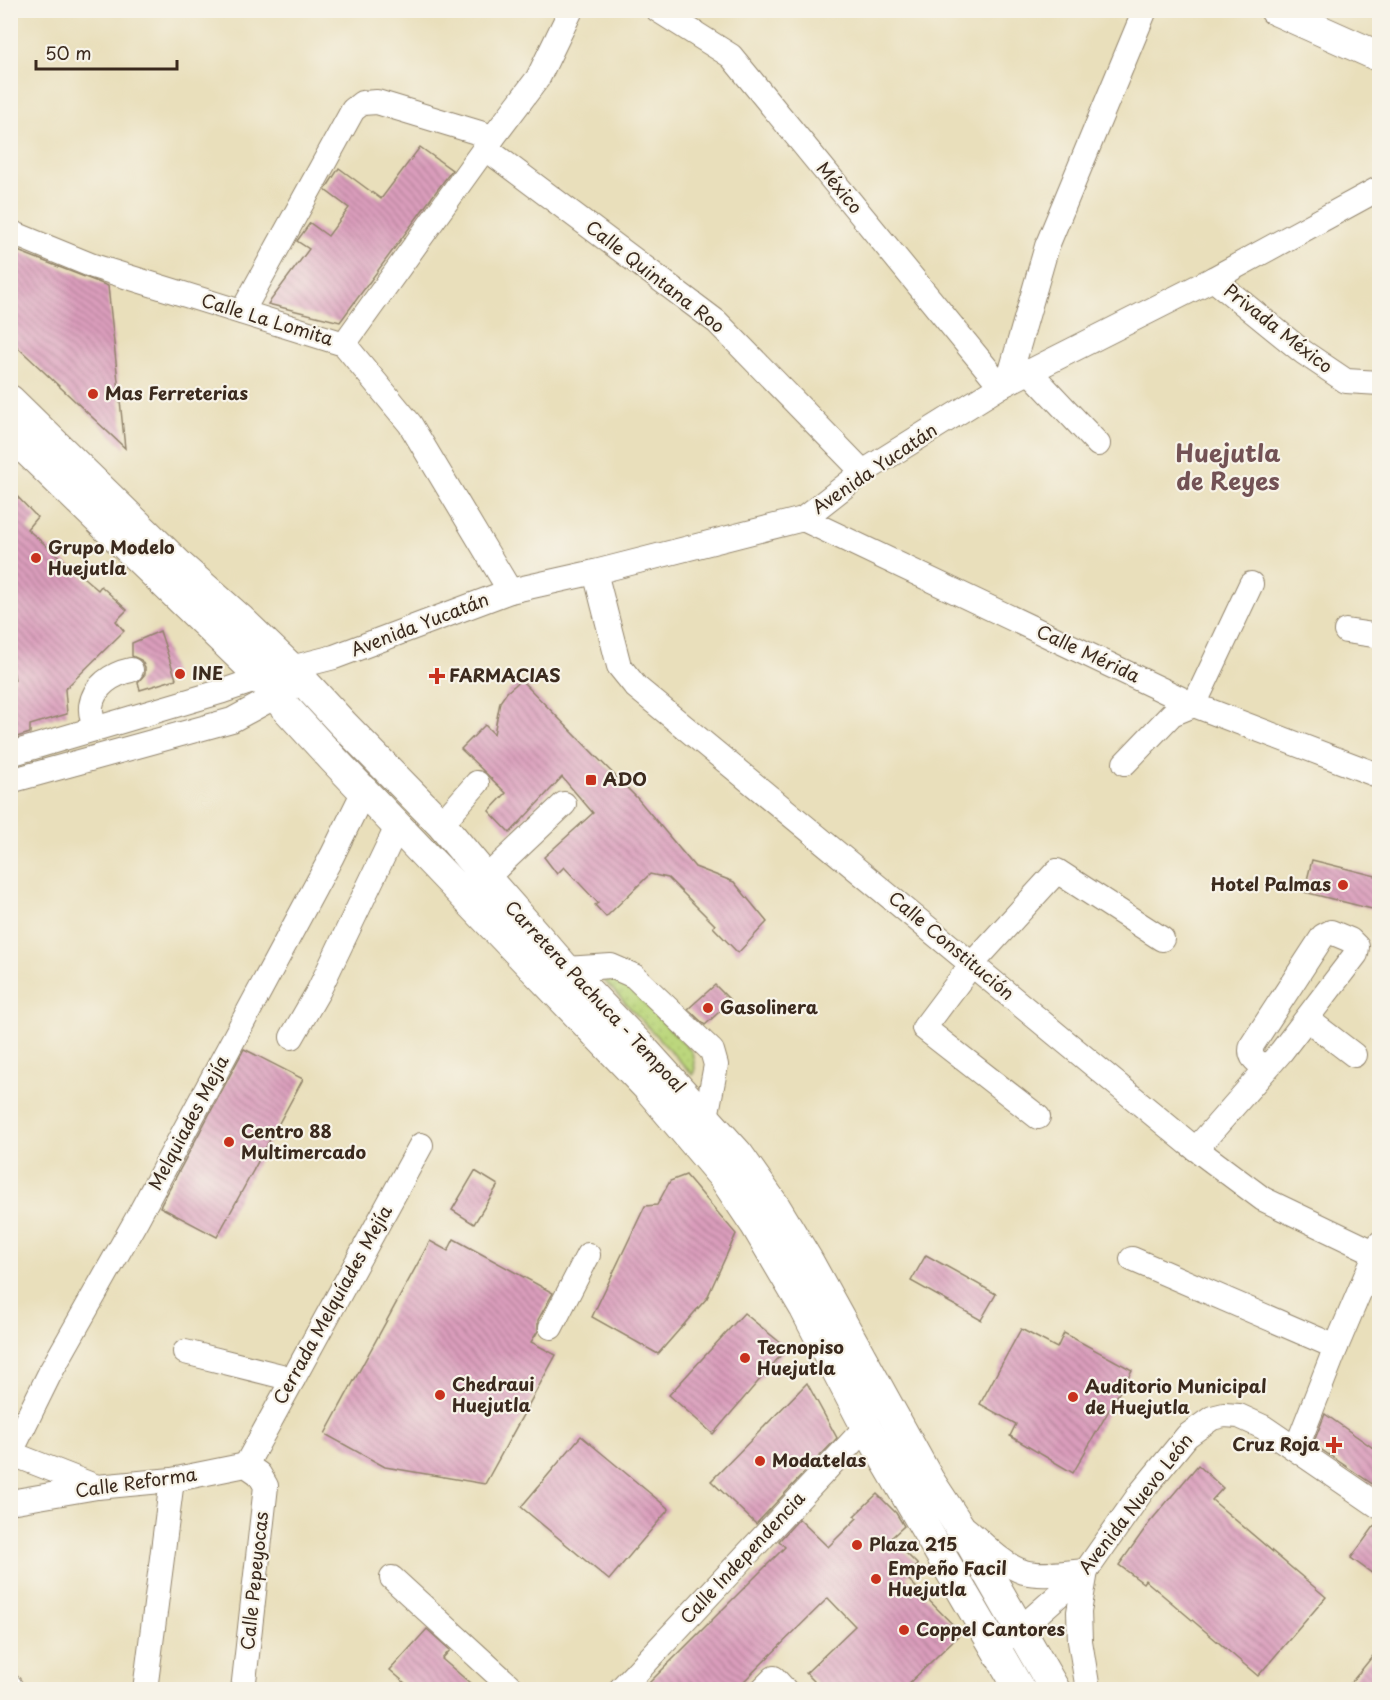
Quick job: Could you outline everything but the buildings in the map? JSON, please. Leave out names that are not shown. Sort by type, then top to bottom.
[{"type":"main road","points":[[1287,13],[1380,57]]},
{"type":"main road","name":"Carretera Pachuca - Tempoal","points":[[10,400],[79,484],[364,791],[706,1118],[738,1154],[776,1208],[929,1480],[971,1544],[1055,1689]]},
{"type":"main road","name":"Carretera Pachuca - Tempoal","points":[[10,434],[79,484],[180,566],[241,620],[438,821],[486,878],[556,975],[724,1178],[755,1224],[805,1309],[866,1427],[1020,1689]]},
{"type":"main road","points":[[405,832],[438,821]]},
{"type":"street","points":[[344,344],[489,142],[538,78],[571,10]]},
{"type":"street","name":"México","points":[[658,10],[731,56],[1004,384]]},
{"type":"street","points":[[1004,384],[1047,246],[1145,10]]},
{"type":"street","points":[[242,312],[353,110],[362,103],[376,102],[489,142]]},
{"type":"street","name":"Calle Quintana Roo","points":[[489,142],[717,322],[863,472]]},
{"type":"street","name":"Avenida Yucatán","points":[[297,675],[334,657],[510,591],[595,573],[803,519],[863,472],[1004,384],[1213,279],[1380,188]]},
{"type":"street","name":"Calle La Lomita","points":[[10,232],[93,266],[344,344],[410,424],[510,591]]},
{"type":"street","name":"Privada México","points":[[1213,279],[1303,352],[1346,381],[1380,383]]},
{"type":"street","points":[[1029,371],[1098,444]]},
{"type":"street","name":"Calle Mérida","points":[[803,519],[1194,705],[1380,776]]},
{"type":"street","name":"Calle Constitución","points":[[595,573],[619,666],[636,687],[1196,1149],[1263,1199],[1378,1251]]},
{"type":"street","points":[[1125,763],[1172,714],[1194,705],[1251,584]]},
{"type":"street","points":[[1346,631],[1380,636]]},
{"type":"street","points":[[92,759],[90,708],[95,693],[106,680],[120,672],[131,670]]},
{"type":"street","points":[[10,754],[224,692],[268,687],[297,675]]},
{"type":"street","points":[[10,781],[232,720],[268,687]]},
{"type":"street","points":[[438,821],[477,783]]},
{"type":"street","name":"Melquiades Mejía","points":[[11,1453],[50,1373],[138,1219],[333,856],[364,791]]},
{"type":"street","points":[[486,878],[564,804]]},
{"type":"street","points":[[292,1037],[405,832]]},
{"type":"street","points":[[1038,1116],[924,1028],[972,964],[1057,871],[1162,939]]},
{"type":"street","points":[[1196,1149],[1266,1069],[1356,954],[1357,947],[1350,940],[1331,932],[1323,936],[1252,1045],[1251,1057],[1266,1069]]},
{"type":"street","points":[[556,975],[611,966],[634,976],[712,1051],[716,1065],[701,1150]]},
{"type":"street","points":[[1307,1019],[1354,1055]]},
{"type":"street","name":"Cerrada Melquíades Mejía","points":[[253,1469],[293,1379],[421,1145]]},
{"type":"street","points":[[1296,1449],[1336,1347],[1378,1251]]},
{"type":"street","points":[[551,1327],[588,1255]]},
{"type":"street","points":[[1131,1259],[1336,1347]]},
{"type":"street","points":[[185,1352],[293,1379]]},
{"type":"street","name":"Avenida Nuevo León","points":[[994,1646],[1019,1630],[1086,1571],[1142,1491],[1187,1436],[1203,1423],[1224,1415],[1239,1416],[1263,1427],[1380,1507]]},
{"type":"street","name":"Calle Independencia","points":[[620,1689],[866,1427]]},
{"type":"street","points":[[11,1453],[97,1487]]},
{"type":"street","name":"Calle Reforma","points":[[10,1502],[97,1487],[253,1469]]},
{"type":"street","name":"Calle Pepeyocas","points":[[243,1689],[266,1486],[253,1469]]},
{"type":"street","points":[[145,1689],[172,1480]]},
{"type":"street","points":[[955,1520],[1019,1570],[1037,1574],[1086,1571],[1079,1612],[1080,1641],[1088,1689]]},
{"type":"street","points":[[392,1578],[514,1689]]},
{"type":"street","points":[[762,1689],[774,1678],[785,1689]]},
{"type":"green space","points":[[598,974],[617,976],[681,1040],[692,1052],[695,1068],[693,1075]]},
{"type":"place","name":"Mas Ferreterias","points":[[93,394]]},
{"type":"place","name":"Grupo Modelo Huejutla","points":[[36,558]]},
{"type":"place","name":"INE","points":[[180,674]]},
{"type":"place","name":"FARMACIAS","points":[[437,676]]},
{"type":"place","name":"ADO","points":[[591,780]]},
{"type":"place","name":"Hotel Palmas","points":[[1343,885]]},
{"type":"place","name":"Gasolinera","points":[[708,1008]]},
{"type":"place","name":"Centro 88 Multimercado","points":[[229,1142]]},
{"type":"place","name":"Tecnopiso Huejutla","points":[[745,1358]]},
{"type":"place","name":"Chedraui Huejutla","points":[[440,1395]]},
{"type":"place","name":"Auditorio Municipal de Huejutla","points":[[1073,1397]]},
{"type":"place","name":"Cruz Roja","points":[[1334,1445]]},
{"type":"place","name":"Modatelas","points":[[760,1461]]},
{"type":"place","name":"Plaza 215","points":[[857,1545]]},
{"type":"place","name":"Empeño Facil Huejutla","points":[[876,1579]]},
{"type":"place","name":"Coppel Cantores","points":[[904,1630]]},
{"type":"district","name":"Huejutla de Reyes","points":[[1228,468]]}]
